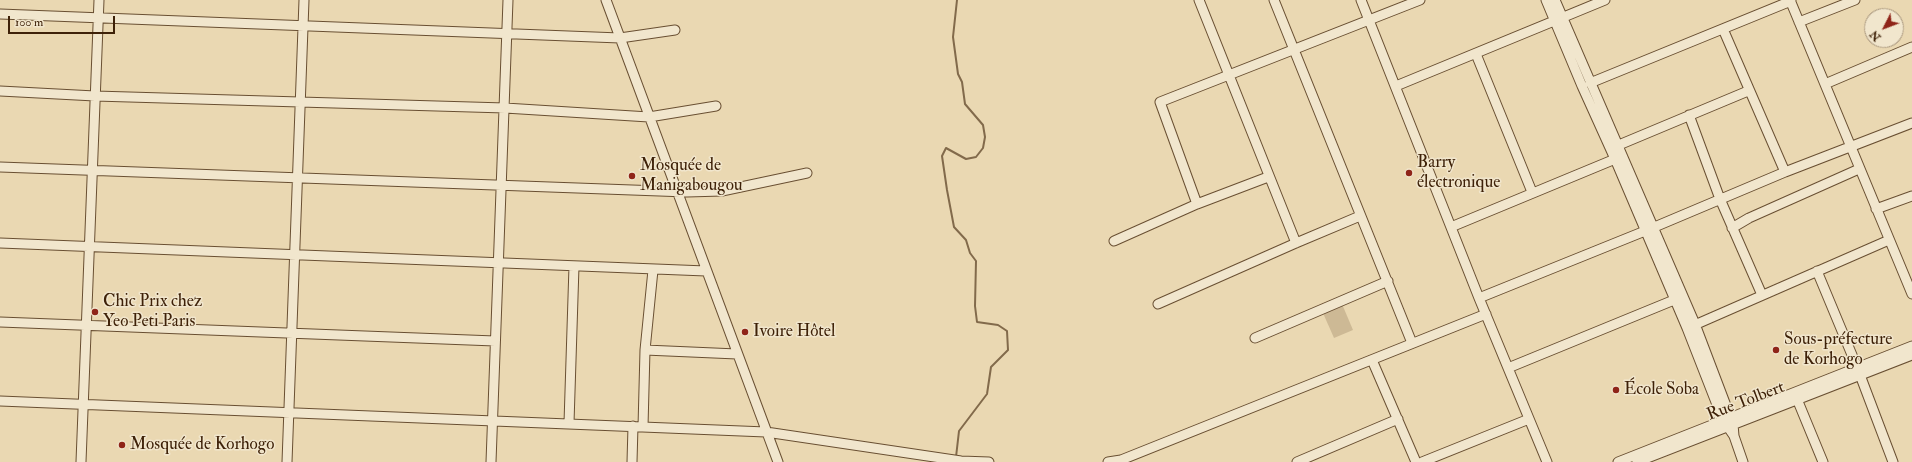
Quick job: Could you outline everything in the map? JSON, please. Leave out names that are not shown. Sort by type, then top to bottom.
[{"type":"street","points":[[81,462],[99,0]]},
{"type":"street","points":[[286,462],[304,0]]},
{"type":"street","points":[[491,462],[508,0]]},
{"type":"street","points":[[606,0],[778,462]]},
{"type":"street","points":[[1199,0],[1268,177],[1296,242]]},
{"type":"street","points":[[1274,0],[1412,344]]},
{"type":"street","points":[[1362,0],[1479,298],[1547,462]]},
{"type":"street","points":[[1197,204],[1160,102],[1370,21],[1420,0]]},
{"type":"street","points":[[1546,0],[1558,20],[1590,83],[1614,147]]},
{"type":"street","points":[[1555,0],[1558,20],[1582,86],[1619,158],[1674,300],[1691,326]]},
{"type":"street","points":[[1396,86],[1605,0]]},
{"type":"street","points":[[1799,22],[1855,0]]},
{"type":"street","points":[[1590,83],[1790,1],[1912,294]]},
{"type":"street","points":[[0,14],[620,38],[675,30]]},
{"type":"street","points":[[1723,29],[1748,91],[1784,172]]},
{"type":"street","points":[[1824,84],[1912,47]]},
{"type":"street","points":[[1476,54],[1532,192]]},
{"type":"street","points":[[0,91],[95,96],[505,108],[650,117],[716,106]]},
{"type":"street","points":[[1614,147],[1748,91]]},
{"type":"street","points":[[1689,116],[1720,199],[1762,295]]},
{"type":"street","points":[[1479,298],[1648,230],[1784,172],[1851,148],[1912,123]]},
{"type":"street","points":[[1451,227],[1532,192],[1619,158]]},
{"type":"street","points":[[0,167],[676,191],[722,191],[807,173]]},
{"type":"street","points":[[1732,228],[1749,218],[1859,169]]},
{"type":"street","points":[[1114,241],[1197,204],[1268,177]]},
{"type":"street","points":[[1876,210],[1912,196]]},
{"type":"street","points":[[1158,304],[1296,242],[1360,216]]},
{"type":"street","points":[[1648,230],[1691,326],[1743,462]]},
{"type":"street","points":[[1691,326],[1889,240]]},
{"type":"street","points":[[0,243],[294,256],[706,271]]},
{"type":"street","points":[[569,423],[574,266]]},
{"type":"street","points":[[643,427],[645,350],[653,270]]},
{"type":"street","points":[[1817,271],[1859,371],[1893,462]]},
{"type":"street","points":[[1255,338],[1388,281]]},
{"type":"street","points":[[1508,368],[1674,300]]},
{"type":"street","points":[[1108,462],[1121,460],[1486,314]]},
{"type":"street","points":[[0,322],[495,341]]},
{"type":"street","name":"Rue Tolbert","points":[[1638,462],[1728,422],[1798,399],[1912,346]]},
{"type":"street","points":[[645,350],[737,354]]},
{"type":"street","name":"Rue Tolbert","points":[[1618,462],[1629,460],[1859,371],[1912,355]]},
{"type":"street","points":[[1372,360],[1416,462]]},
{"type":"street","points":[[1798,399],[1823,462]]},
{"type":"street","points":[[0,401],[766,432],[960,461],[989,462]]},
{"type":"street","points":[[1422,462],[1529,419]]},
{"type":"street","points":[[1297,462],[1398,420]]},
{"type":"street","points":[[632,462],[633,426]]},
{"type":"shaded area","points":[[1342,304],[1353,330],[1334,338],[1323,313]]},
{"type":"waterway","points":[[956,457],[959,431],[987,394],[991,367],[1008,350],[1007,331],[998,325],[977,322],[975,306],[976,261],[970,253],[966,240],[954,227],[942,156],[946,148],[966,159],[976,157],[983,148],[985,137],[983,125],[965,104],[962,82],[958,74],[953,37],[957,0]]},
{"type":"place","name":"Barry électronique","points":[[1409,173]]},
{"type":"place","name":"Mosquée de Manigabougou","points":[[632,176]]},
{"type":"place","name":"Chic Prix chez Yeo Peti Paris","points":[[95,312]]},
{"type":"place","name":"Ivoire Hôtel","points":[[745,332]]},
{"type":"place","name":"Sous-préfecture de Korhogo","points":[[1776,350]]},
{"type":"place","name":"École Soba","points":[[1616,390]]},
{"type":"place","name":"Mosquée de Korhogo","points":[[122,445]]}]
